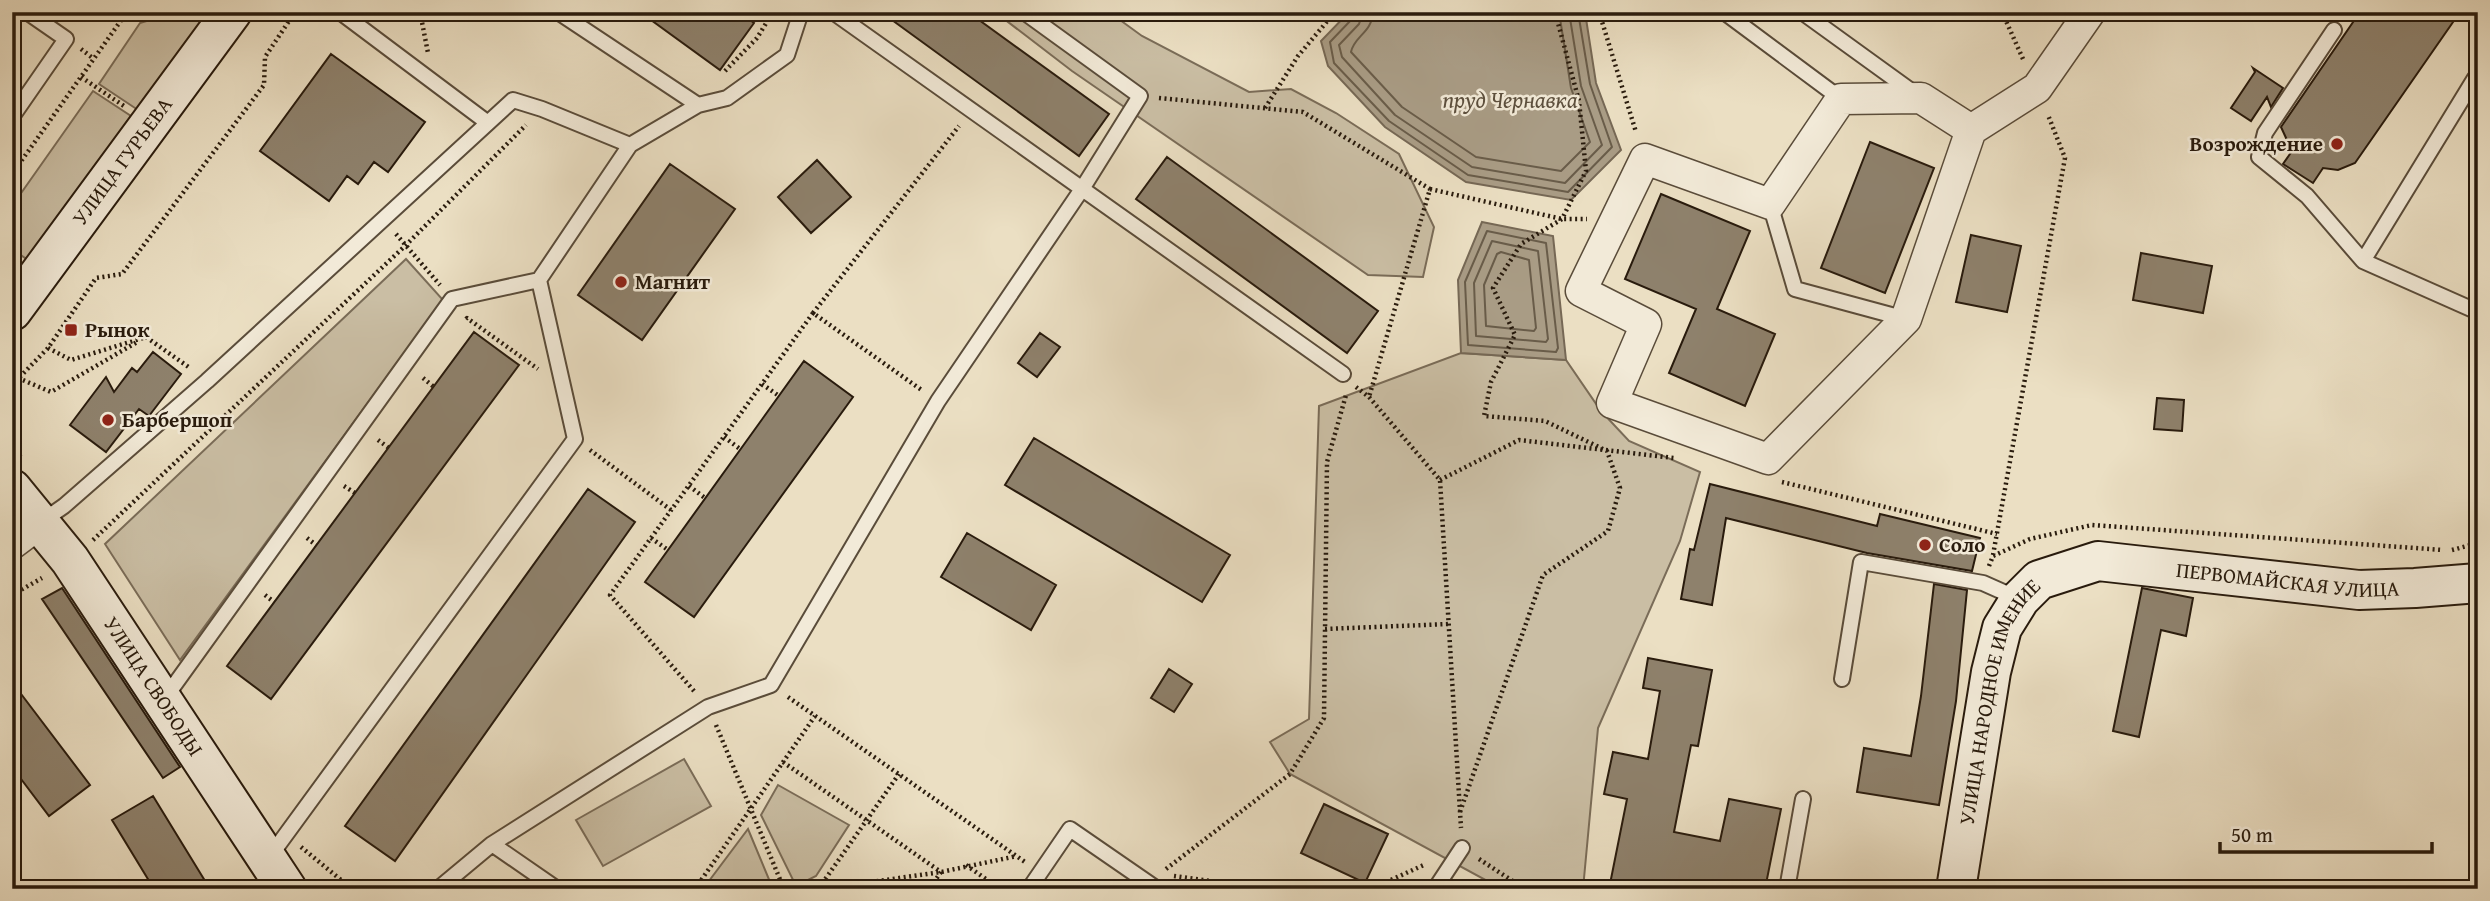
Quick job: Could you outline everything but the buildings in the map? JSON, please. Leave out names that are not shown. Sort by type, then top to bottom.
[{"type":"street","name":"УЛИЦА ГУРЬЕВА","points":[[12,311],[232,12]]},
{"type":"street","points":[[1971,130],[1921,98],[1841,99],[1770,204],[1645,159],[1581,291],[1646,324],[1612,403],[1768,459],[1906,319],[1971,130],[2037,88],[2090,12]]},
{"type":"street","name":"УЛИЦА СВОБОДЫ","points":[[12,489],[26,534],[70,560],[277,874]]},
{"type":"street","name":"ПЕРВОМАЙСКАЯ УЛИЦА","points":[[2098,561],[2359,590],[2478,583]]},
{"type":"street","name":"УЛИЦА НАРОДНОЕ ИМЕНИЕ","points":[[1956,889],[1990,673],[2002,628],[2020,599],[2039,580],[2098,561]]},
{"type":"lane","points":[[12,117],[66,39],[27,12]]},
{"type":"lane","points":[[340,12],[488,123]]},
{"type":"lane","points":[[558,12],[698,105]]},
{"type":"lane","points":[[162,702],[453,299],[539,280],[630,145],[698,105],[727,98],[786,55],[802,12]]},
{"type":"lane","points":[[833,12],[1346,378]]},
{"type":"lane","points":[[438,889],[492,844],[708,707],[771,685],[938,401],[1082,189],[1140,96],[1024,12]]},
{"type":"lane","points":[[1724,12],[1841,99]]},
{"type":"lane","points":[[1802,12],[1921,98]]},
{"type":"lane","points":[[2334,30],[2265,133],[2259,157],[2307,196],[2362,261],[2478,312]]},
{"type":"lane","points":[[2362,261],[2475,78]]},
{"type":"lane","points":[[26,534],[64,506],[207,381],[513,100],[630,145]]},
{"type":"lane","points":[[1770,204],[1795,289],[1906,319]]},
{"type":"lane","points":[[277,874],[575,439],[539,280]]},
{"type":"lane","points":[[1842,679],[1861,562],[1983,583],[2020,599]]},
{"type":"lane","points":[[1787,889],[1803,799]]},
{"type":"lane","points":[[1029,889],[1070,829],[1157,889]]},
{"type":"lane","points":[[492,844],[557,889]]},
{"type":"lane","points":[[1435,889],[1462,848]]},
{"type":"path","points":[[12,174],[128,12]]},
{"type":"path","points":[[12,385],[48,348],[96,278],[122,274],[264,85],[265,57],[295,12]]},
{"type":"path","points":[[420,12],[434,82]]},
{"type":"path","points":[[720,76],[757,38],[773,12]]},
{"type":"path","points":[[1265,108],[1297,56],[1335,12]]},
{"type":"path","points":[[1460,812],[1543,575],[1608,531],[1620,488],[1607,450],[1545,421],[1484,416],[1491,382],[1515,335],[1493,288],[1521,244],[1562,219],[1586,171],[1579,102],[1556,12]]},
{"type":"path","points":[[1599,12],[1645,159]]},
{"type":"path","points":[[1993,556],[2065,158],[2002,12]]},
{"type":"path","points":[[81,77],[151,124]]},
{"type":"path","points":[[1140,96],[1303,112],[1430,189],[1562,219]]},
{"type":"path","points":[[92,541],[406,245],[542,109]]},
{"type":"path","points":[[784,889],[708,707],[610,595],[813,313],[972,110]]},
{"type":"path","points":[[1369,397],[1430,189]]},
{"type":"path","points":[[383,220],[453,299]]},
{"type":"path","points":[[813,313],[938,401]]},
{"type":"path","points":[[460,328],[467,318],[563,387]]},
{"type":"path","points":[[48,348],[71,360],[146,337]]},
{"type":"path","points":[[146,337],[207,381]]},
{"type":"path","points":[[17,378],[51,392],[146,337]]},
{"type":"path","points":[[416,389],[430,369]]},
{"type":"path","points":[[423,378],[434,387]]},
{"type":"path","points":[[1270,889],[1160,874],[1290,774],[1324,718],[1327,462],[1346,378],[1369,397],[1440,480],[1462,848]]},
{"type":"path","points":[[762,384],[779,396]]},
{"type":"path","points":[[372,449],[386,430]]},
{"type":"path","points":[[724,437],[740,449]]},
{"type":"path","points":[[575,439],[671,510]]},
{"type":"path","points":[[378,440],[389,448]]},
{"type":"path","points":[[1440,480],[1519,440],[1678,459]]},
{"type":"path","points":[[337,496],[351,477]]},
{"type":"path","points":[[1770,480],[1997,534]]},
{"type":"path","points":[[344,486],[355,493]]},
{"type":"path","points":[[688,486],[705,498]]},
{"type":"path","points":[[2030,539],[2092,525],[2449,551],[2478,543]]},
{"type":"path","points":[[300,547],[314,528]]},
{"type":"path","points":[[307,538],[316,545]]},
{"type":"path","points":[[651,538],[668,550]]},
{"type":"path","points":[[257,606],[272,586]]},
{"type":"path","points":[[265,595],[274,602]]},
{"type":"path","points":[[1325,629],[1449,624]]},
{"type":"path","points":[[771,685],[1041,872]]},
{"type":"path","points":[[695,889],[815,716]]},
{"type":"path","points":[[783,762],[941,872]]},
{"type":"path","points":[[820,889],[899,774]]},
{"type":"path","points":[[1371,889],[1462,848]]},
{"type":"path","points":[[1462,848],[1525,889]]},
{"type":"path","points":[[820,889],[941,872],[1018,856]]},
{"type":"path","points":[[965,865],[1000,889]]},
{"type":"path","points":[[929,889],[941,872]]},
{"type":"shaded area","points":[[176,12],[209,12],[138,110],[99,84],[140,23]]},
{"type":"shaded area","points":[[995,12],[1109,12],[1142,36],[1249,92],[1291,89],[1336,113],[1399,154],[1434,227],[1423,277],[1368,275],[1072,71]]},
{"type":"shaded area","points":[[93,91],[131,116],[28,260],[12,249],[12,206]]},
{"type":"shaded area","points":[[406,259],[443,300],[180,660],[105,544]]},
{"type":"shaded area","points":[[1461,353],[1566,360],[1601,411],[1629,441],[1700,472],[1680,541],[1598,728],[1583,889],[1502,889],[1290,774],[1270,742],[1309,719],[1319,406]]},
{"type":"shaded area","points":[[684,759],[711,806],[603,866],[576,820]]},
{"type":"shaded area","points":[[778,785],[849,825],[816,876],[796,886],[761,815]]},
{"type":"shaded area","points":[[748,829],[773,889],[703,889]]},
{"type":"water","name":"пруд Чернавка","points":[[1349,12],[1585,12],[1596,83],[1621,150],[1571,200],[1466,182],[1385,127],[1328,66],[1321,41]]},
{"type":"water","points":[[1482,222],[1553,236],[1566,360],[1461,353],[1458,280]]},
{"type":"place","name":"Возрождение","points":[[2337,144]]},
{"type":"place","name":"Магнит","points":[[621,282]]},
{"type":"place","name":"Рынок","points":[[71,330]]},
{"type":"place","name":"Барбершоп","points":[[108,420]]},
{"type":"place","name":"Соло","points":[[1925,545]]}]
